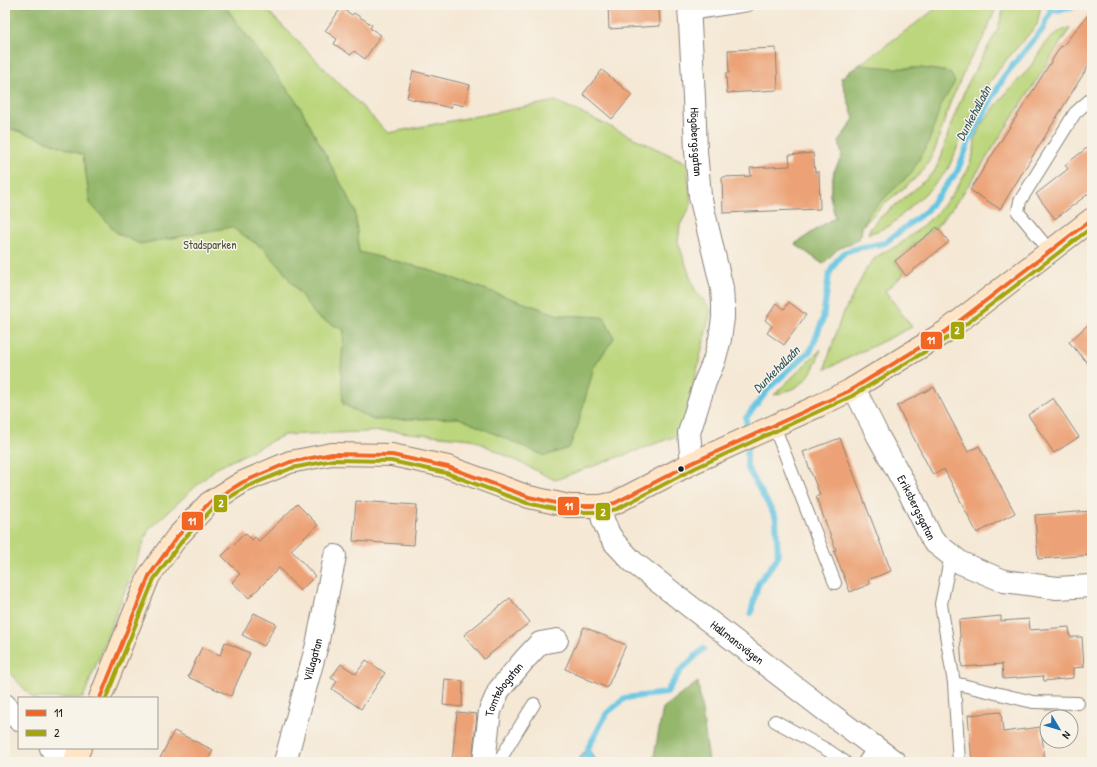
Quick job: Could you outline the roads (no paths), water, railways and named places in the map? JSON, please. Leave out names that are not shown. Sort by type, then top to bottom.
[{"type":"street","name":"Högabergsgatan","points":[[689,10],[696,151],[700,196],[722,288],[724,306],[720,339],[714,361],[705,382],[689,433],[692,463]]},
{"type":"street","points":[[100,697],[149,576],[177,537],[209,504],[243,482],[290,462],[332,454],[392,455],[448,467],[529,497],[569,506],[601,506],[615,503],[721,449],[818,406],[854,388],[945,332],[1092,219]]},
{"type":"street","name":"Eriksbergsgatan","points":[[854,388],[933,541],[961,563],[1004,581],[1057,588],[1092,586]]},
{"type":"street","name":"Hallmansvägen","points":[[601,506],[603,520],[615,543],[634,562],[869,754],[895,762]]},
{"type":"street","name":"Villagatan","points":[[284,762],[317,645],[335,556]]},
{"type":"street","name":"Tomtebogatan","points":[[484,762],[490,711],[499,690],[540,643],[557,640]]},
{"type":"street","points":[[5,705],[18,719]]},
{"type":"street","points":[[54,749],[76,757]]},
{"type":"lane","points":[[689,10],[748,5]]},
{"type":"lane","points":[[1050,251],[1018,212],[1020,202],[1075,113],[1092,98]]},
{"type":"lane","points":[[774,426],[835,583]]},
{"type":"lane","points":[[951,555],[941,604],[954,683],[959,762]]},
{"type":"lane","points":[[954,683],[1033,702],[1078,703]]},
{"type":"lane","points":[[499,762],[509,743],[534,704]]},
{"type":"lane","points":[[775,721],[829,751],[845,762]]},
{"type":"water","points":[[588,748],[596,762],[576,762]]},
{"type":"waterway","name":"Dunkehallaån","points":[[747,433],[746,418],[771,386],[811,350],[823,319],[829,274],[837,260],[845,252],[885,243],[926,211],[957,172],[970,139],[1005,75],[1042,30],[1051,11],[1049,5]]},
{"type":"waterway","points":[[1051,11],[1071,8],[1076,5]]},
{"type":"waterway","name":"Dunkehallaån","points":[[747,443],[747,467],[776,518],[778,557],[758,584],[751,613]]},
{"type":"waterway","name":"Dunkehallaån","points":[[588,762],[588,748],[607,713],[625,698],[666,693],[681,670],[703,649]]},
{"type":"park label","name":"Stadsparken","points":[[210,245]]}]
